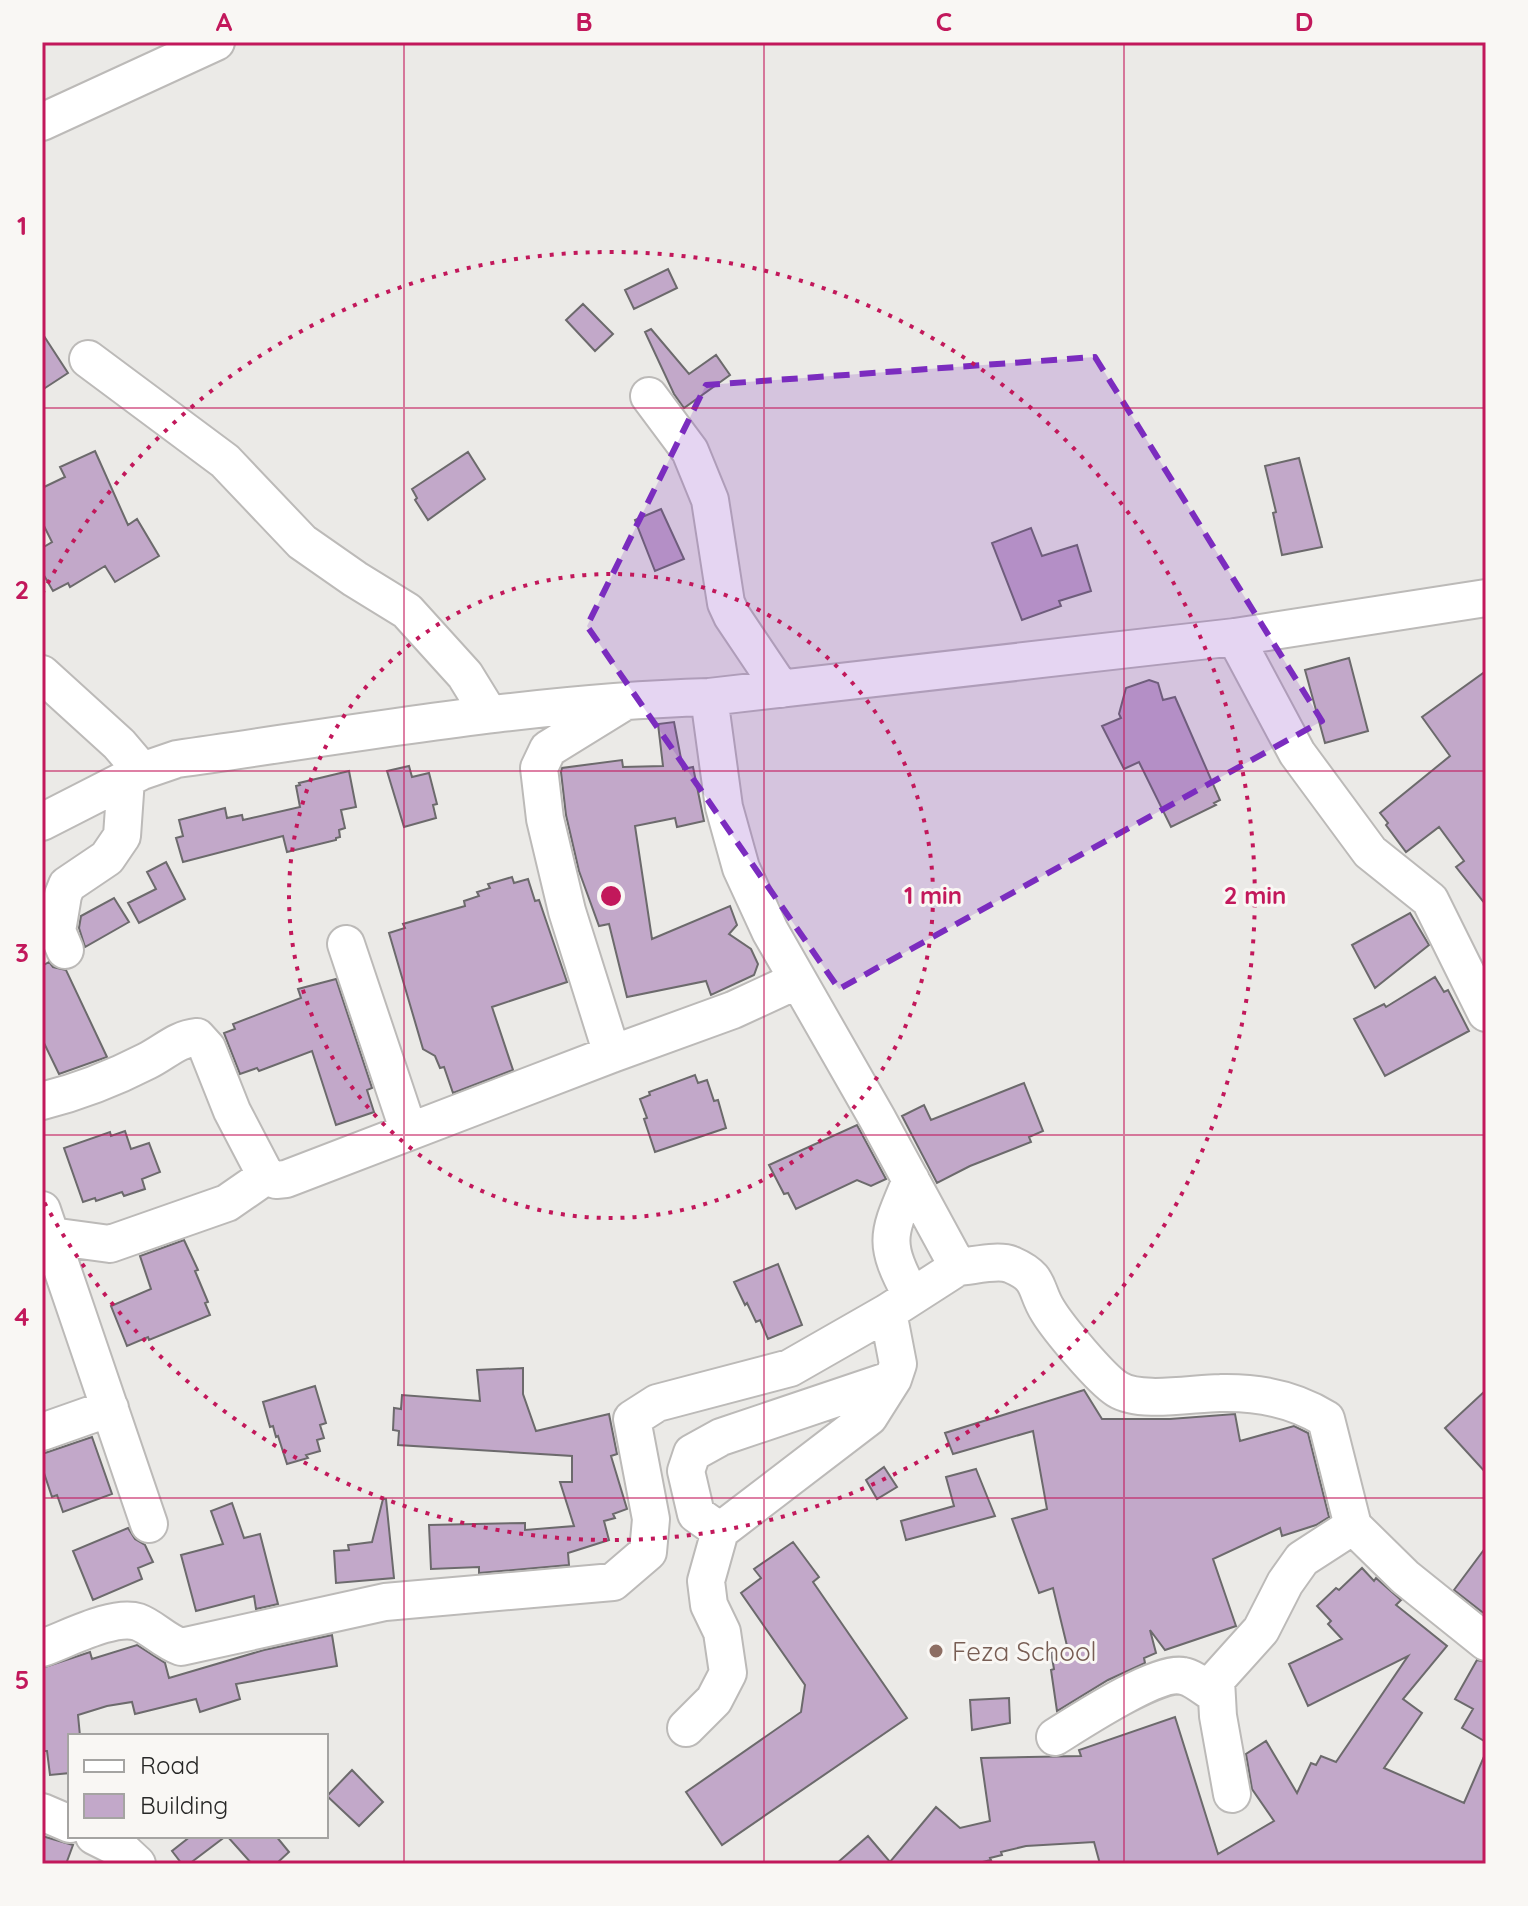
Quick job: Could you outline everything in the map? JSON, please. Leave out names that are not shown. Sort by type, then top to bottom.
[{"type":"street","points":[[42,122],[216,42]]},
{"type":"street","points":[[88,359],[225,461],[302,542],[407,611],[465,675],[489,714]]},
{"type":"street","points":[[649,396],[690,451],[710,500],[726,603],[781,689]]},
{"type":"street","points":[[42,822],[134,775],[177,759],[489,714],[629,700],[709,697],[1235,637],[1486,598]]},
{"type":"street","points":[[1235,637],[1297,753],[1370,852],[1430,900],[1486,1013]]},
{"type":"street","points":[[42,674],[119,744],[134,775],[122,836],[107,858],[67,885],[63,895],[57,931],[65,950]]},
{"type":"street","points":[[709,697],[724,807],[741,868],[770,931],[958,1267]]},
{"type":"street","points":[[612,1054],[567,911],[545,819],[539,768],[548,749],[629,700]]},
{"type":"street","points":[[346,944],[409,1132]]},
{"type":"street","points":[[42,1101],[75,1093],[148,1060],[183,1038],[197,1037],[207,1048],[232,1111],[266,1176],[276,1180],[286,1179],[733,1010],[798,980]]},
{"type":"street","points":[[46,1223],[110,1244],[227,1203],[266,1176]]},
{"type":"street","points":[[686,1728],[714,1700],[728,1673],[722,1632],[709,1605],[706,1581],[720,1531],[869,1417],[893,1379],[898,1364],[899,1304],[890,1229],[911,1180]]},
{"type":"street","points":[[46,1223],[149,1524]]},
{"type":"street","points":[[42,1648],[114,1621],[138,1622],[167,1643],[181,1647],[385,1602],[613,1582],[648,1552],[651,1519],[632,1419],[657,1403],[790,1368],[958,1267],[1010,1263],[1035,1278],[1047,1310],[1082,1353],[1119,1390],[1156,1398],[1221,1393],[1270,1396],[1305,1406],[1326,1419],[1353,1526],[1405,1577],[1486,1642]]},
{"type":"street","points":[[720,1531],[696,1514],[686,1471],[692,1453],[721,1437],[893,1379]]},
{"type":"street","points":[[42,1432],[110,1408]]},
{"type":"street","points":[[1232,1794],[1216,1680],[1261,1630],[1285,1583],[1302,1559],[1353,1526]]},
{"type":"street","points":[[1055,1737],[1115,1699],[1173,1675],[1186,1676],[1216,1695]]},
{"type":"street","points":[[42,1812],[68,1823]]},
{"type":"street","points":[[98,1838],[122,1850],[137,1864]]},
{"type":"highlighted area","points":[[1095,357],[1322,721],[839,989],[587,626],[706,385]]},
{"type":"building","points":[[668,269],[677,288],[634,309],[625,290]]},
{"type":"building","points":[[583,304],[613,334],[595,351],[566,320]]},
{"type":"building","points":[[651,329],[689,374],[716,355],[730,375],[684,408],[674,394],[645,332]]},
{"type":"building","points":[[42,333],[68,373],[42,390]]},
{"type":"building","points":[[95,451],[128,525],[137,519],[159,556],[115,582],[105,566],[70,587],[68,583],[53,591],[42,572],[42,548],[52,542],[42,522],[42,488],[65,477],[60,467]]},
{"type":"building","points":[[468,452],[485,479],[428,520],[412,489]]},
{"type":"building","points":[[1299,458],[1322,547],[1282,555],[1265,466]]},
{"type":"building","points":[[661,509],[684,559],[655,571],[635,520]]},
{"type":"building","points":[[1031,528],[1042,556],[1077,545],[1091,591],[1059,601],[1061,606],[1022,620],[992,543]]},
{"type":"building","points":[[1349,658],[1368,731],[1325,743],[1305,670]]},
{"type":"building","points":[[1486,671],[1486,905],[1456,867],[1464,861],[1439,827],[1406,852],[1380,813],[1450,756],[1422,717]]},
{"type":"building","points":[[1149,680],[1158,683],[1163,700],[1175,697],[1220,800],[1214,803],[1216,805],[1171,827],[1139,762],[1124,769],[1102,726],[1121,718],[1119,714],[1126,688]]},
{"type":"building","points":[[674,722],[683,769],[693,767],[704,821],[677,827],[675,818],[635,826],[652,939],[730,906],[737,925],[729,934],[751,949],[758,964],[754,975],[711,995],[706,981],[627,997],[609,924],[599,926],[579,871],[566,815],[561,772],[562,768],[622,760],[623,767],[663,766],[658,724]]},
{"type":"building","points":[[409,766],[412,777],[429,773],[437,804],[433,805],[436,818],[404,827],[387,771]]},
{"type":"building","points":[[349,771],[356,807],[341,810],[345,828],[339,830],[340,837],[336,840],[287,852],[283,836],[183,862],[176,838],[183,836],[179,820],[225,808],[227,818],[242,815],[243,820],[300,807],[296,786],[299,783]]},
{"type":"building","points":[[166,862],[185,899],[139,923],[128,903],[156,889],[147,872]]},
{"type":"building","points":[[512,877],[514,883],[528,879],[535,901],[539,900],[567,982],[492,1007],[513,1070],[453,1093],[444,1067],[440,1068],[435,1056],[423,1049],[389,933],[405,928],[403,924],[465,906],[464,901],[479,896],[477,892],[490,888],[488,884]]},
{"type":"building","points":[[114,898],[129,922],[85,947],[79,928],[81,916]]},
{"type":"building","points":[[1410,913],[1429,945],[1375,988],[1352,945]]},
{"type":"building","points":[[49,962],[53,967],[66,970],[107,1057],[59,1074],[42,1039],[42,966]]},
{"type":"building","points":[[1435,977],[1444,992],[1448,990],[1469,1031],[1385,1076],[1354,1019],[1384,1004],[1386,1007]]},
{"type":"building","points":[[336,979],[372,1088],[367,1090],[374,1112],[336,1125],[312,1051],[259,1071],[257,1068],[240,1074],[224,1033],[235,1029],[233,1024],[301,998],[298,989]]},
{"type":"building","points":[[695,1075],[698,1083],[707,1080],[714,1101],[718,1100],[726,1128],[655,1152],[640,1099],[650,1095],[649,1092]]},
{"type":"building","points":[[1024,1083],[1043,1131],[1029,1137],[1031,1142],[937,1183],[902,1116],[924,1105],[931,1120]]},
{"type":"building","points":[[857,1125],[886,1179],[871,1186],[857,1180],[796,1209],[769,1165]]},
{"type":"building","points":[[125,1131],[131,1149],[149,1143],[160,1172],[142,1179],[145,1189],[124,1196],[122,1192],[83,1202],[64,1148],[110,1132],[111,1136]]},
{"type":"building","points":[[184,1240],[198,1270],[195,1271],[210,1315],[127,1346],[111,1306],[151,1289],[140,1256]]},
{"type":"building","points":[[778,1264],[802,1325],[768,1339],[760,1320],[756,1322],[734,1282]]},
{"type":"building","points":[[523,1368],[523,1394],[536,1431],[609,1414],[617,1454],[611,1456],[627,1509],[613,1514],[615,1518],[604,1521],[609,1540],[568,1553],[569,1565],[479,1573],[479,1567],[431,1569],[429,1525],[525,1523],[525,1530],[574,1526],[560,1482],[572,1482],[572,1456],[398,1445],[399,1431],[393,1430],[394,1408],[401,1409],[402,1395],[480,1401],[477,1370]]},
{"type":"building","points":[[315,1386],[326,1423],[320,1425],[324,1438],[317,1440],[320,1451],[287,1464],[278,1436],[273,1426],[270,1427],[263,1402]]},
{"type":"building","points":[[1084,1390],[1102,1419],[1170,1419],[1235,1414],[1240,1441],[1294,1426],[1308,1433],[1329,1517],[1316,1525],[1282,1536],[1280,1528],[1213,1559],[1236,1626],[1165,1650],[1150,1630],[1156,1653],[1144,1658],[1145,1663],[1108,1680],[1057,1711],[1051,1652],[1068,1650],[1053,1588],[1039,1593],[1012,1519],[1047,1509],[1033,1431],[953,1454],[945,1433]]},
{"type":"building","points":[[1486,1390],[1486,1473],[1445,1428]]},
{"type":"building","points":[[92,1437],[112,1494],[63,1512],[57,1495],[52,1497],[42,1467],[42,1454]]},
{"type":"building","points":[[884,1467],[897,1487],[877,1499],[866,1480]]},
{"type":"building","points":[[976,1469],[995,1516],[906,1540],[901,1521],[954,1506],[946,1477]]},
{"type":"building","points":[[383,1499],[386,1499],[394,1578],[336,1583],[334,1551],[349,1550],[348,1545],[372,1542]]},
{"type":"building","points":[[232,1503],[244,1538],[260,1534],[278,1604],[256,1609],[254,1596],[196,1611],[181,1555],[223,1544],[211,1511]]},
{"type":"building","points":[[128,1528],[135,1539],[145,1545],[153,1562],[138,1568],[142,1579],[93,1600],[73,1551]]},
{"type":"building","points":[[793,1542],[819,1577],[813,1582],[907,1718],[722,1845],[686,1792],[801,1712],[805,1685],[741,1593],[761,1578],[754,1569]]},
{"type":"building","points":[[1486,1547],[1486,1615],[1454,1590]]},
{"type":"building","points":[[1362,1568],[1374,1581],[1376,1578],[1401,1600],[1396,1605],[1447,1646],[1403,1699],[1422,1713],[1384,1768],[1464,1803],[1486,1752],[1486,1864],[1100,1864],[1094,1842],[1026,1846],[1001,1852],[1002,1855],[991,1860],[974,1864],[836,1864],[868,1836],[890,1862],[936,1807],[960,1828],[990,1821],[981,1758],[1081,1756],[1079,1750],[1175,1717],[1218,1854],[1274,1821],[1252,1789],[1246,1754],[1266,1741],[1297,1793],[1311,1763],[1316,1765],[1321,1756],[1336,1762],[1408,1656],[1308,1706],[1289,1664],[1342,1639],[1317,1606]]},
{"type":"building","points":[[332,1635],[337,1666],[236,1684],[240,1699],[200,1712],[196,1699],[135,1714],[132,1702],[78,1715],[80,1734],[68,1734],[68,1773],[50,1775],[47,1751],[42,1751],[42,1668],[90,1652],[92,1659],[137,1645],[165,1663],[169,1678],[264,1650]]},
{"type":"building","points":[[1477,1660],[1486,1662],[1486,1742],[1462,1728],[1473,1709],[1455,1699]]},
{"type":"building","points":[[1009,1698],[1010,1723],[972,1730],[970,1700]]},
{"type":"building","points":[[352,1770],[383,1802],[359,1826],[328,1795]]},
{"type":"building","points":[[42,1836],[73,1845],[66,1864],[42,1864]]},
{"type":"building","points":[[188,1838],[223,1838],[189,1864],[182,1864],[172,1851]]},
{"type":"building","points":[[229,1838],[278,1838],[289,1852],[276,1864],[252,1864]]},
{"type":"place","name":"Feza School","points":[[936,1651]]}]
